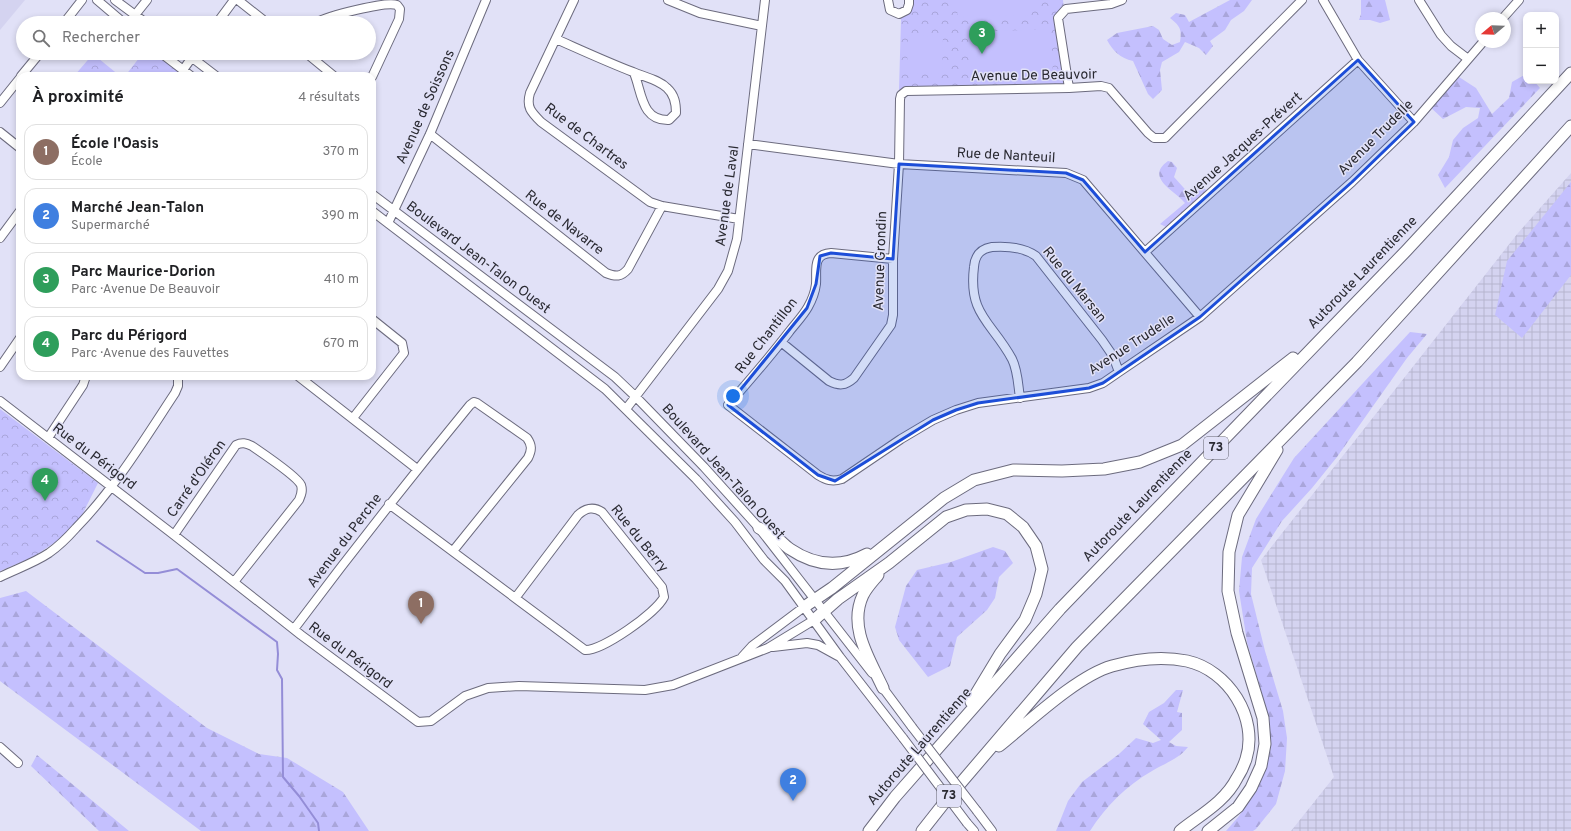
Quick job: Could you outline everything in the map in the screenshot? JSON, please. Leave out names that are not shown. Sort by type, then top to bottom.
[{"type":"highway","name":"Autoroute Laurentienne","points":[[869,831],[895,797],[1060,609],[1325,333],[1406,251],[1571,73]]},
{"type":"highway","name":"73","points":[[922,831],[978,762],[1077,647],[1357,362],[1571,126]]},
{"type":"highway","points":[[804,607],[815,600],[944,498],[974,480],[1014,470],[1062,471],[1104,469],[1140,462],[1182,444],[1325,333]]},
{"type":"highway","points":[[1208,831],[1238,806],[1251,788],[1261,766],[1265,744],[1263,718],[1235,626],[1228,591],[1229,552],[1238,515],[1286,434]]},
{"type":"highway","points":[[814,620],[838,599],[889,563],[946,517],[966,510],[987,509],[1007,514],[1023,527],[1036,546],[1042,570],[1036,594],[1025,620],[1000,654],[954,730]]},
{"type":"highway","points":[[759,528],[776,537],[789,549],[803,557],[818,562],[848,563],[889,542]]},
{"type":"highway","points":[[883,688],[863,646],[858,627],[858,611],[864,594],[889,563]]},
{"type":"highway","points":[[978,762],[1068,690],[1090,676],[1111,666],[1138,660],[1165,658],[1188,661],[1209,669],[1229,686],[1240,704],[1246,721],[1249,739],[1246,759],[1237,780],[1224,797],[1180,831]]},
{"type":"street","points":[[69,16],[82,0]]},
{"type":"street","points":[[97,0],[116,16]]},
{"type":"street","points":[[115,0],[135,15],[148,0]]},
{"type":"street","points":[[222,16],[234,0]]},
{"type":"street","points":[[238,0],[258,16]]},
{"type":"street","name":"Avenue de Soissons","points":[[388,223],[430,134],[486,0]]},
{"type":"street","name":"Rue de Chartres","points":[[574,0],[530,93],[528,101],[530,109],[541,122],[650,202],[662,206],[739,219]]},
{"type":"street","points":[[668,0],[679,3],[700,13],[762,26]]},
{"type":"street","name":"Avenue de Laval","points":[[626,409],[718,288],[728,271],[737,239],[765,0]]},
{"type":"street","points":[[888,0],[888,7],[890,10],[899,14],[907,10],[909,4],[908,0]]},
{"type":"street","points":[[1069,88],[1058,18],[1066,9],[1111,4],[1122,0]]},
{"type":"street","name":"Avenue De Beauvoir","points":[[899,164],[900,99],[901,95],[906,91],[1101,86],[1109,88],[1154,138],[1165,138],[1302,0]]},
{"type":"street","points":[[1323,0],[1358,60],[1414,122]]},
{"type":"street","points":[[1419,0],[1441,35],[1451,46],[1468,60]]},
{"type":"street","points":[[1508,12],[1519,0]]},
{"type":"street","points":[[335,16],[386,4],[397,5],[400,9],[399,19],[374,72]]},
{"type":"street","points":[[556,39],[634,73],[655,80],[667,88],[673,95],[676,103],[676,113],[669,120],[662,120],[652,117],[644,106],[634,73]]},
{"type":"street","name":"Avenue Trudelle","points":[[728,405],[826,480],[835,481],[842,479],[901,439],[933,420],[956,410],[978,403],[1089,388],[1103,383],[1200,317],[1352,182],[1414,122],[1478,48]]},
{"type":"street","points":[[25,72],[34,60]]},
{"type":"street","points":[[170,60],[186,72]]},
{"type":"street","points":[[183,70],[188,60]]},
{"type":"street","points":[[197,60],[211,72]]},
{"type":"street","points":[[315,60],[329,72]]},
{"type":"street","name":"Avenue Jacques-Prévert","points":[[1145,252],[1358,60]]},
{"type":"street","points":[[0,103],[16,83]]},
{"type":"street","points":[[0,132],[16,145]]},
{"type":"street","name":"Rue de Navarre","points":[[430,134],[606,273],[612,276],[624,274],[628,269],[662,206]]},
{"type":"street","name":"Rue de Nanteuil","points":[[748,144],[899,164],[1066,173],[1083,180],[1200,317]]},
{"type":"street","name":"Avenue Grondin","points":[[781,342],[829,381],[837,385],[842,385],[848,383],[854,378],[891,325],[893,315],[893,259],[899,164]]},
{"type":"street","name":"Boulevard Jean-Talon Ouest","points":[[376,197],[615,377],[636,396],[704,467],[759,528],[992,831]]},
{"type":"street","name":"Boulevard Jean-Talon Ouest","points":[[376,214],[605,389],[696,479],[735,522],[764,560],[785,581],[840,657],[974,831]]},
{"type":"street","points":[[0,238],[16,216]]},
{"type":"street","name":"Rue du Marsan","points":[[1020,398],[1016,368],[982,317],[973,291],[975,260],[978,253],[988,248],[1023,250],[1036,256],[1102,340],[1113,356],[1119,372]]},
{"type":"street","name":"Rue Chantillon","points":[[728,405],[781,342],[807,308],[813,296],[816,284],[817,264],[820,256],[825,253],[831,253],[893,259]]},
{"type":"street","points":[[353,418],[404,353],[402,343],[376,322]]},
{"type":"street","points":[[0,367],[16,344]]},
{"type":"street","points":[[48,438],[84,385],[85,380]]},
{"type":"street","points":[[0,577],[36,561],[50,552],[63,542],[89,515],[112,487],[175,393],[178,386],[178,380]]},
{"type":"street","points":[[303,380],[417,469]]},
{"type":"street","name":"Rue du Périgord","points":[[0,401],[294,629],[418,722],[431,721],[465,696],[488,688],[519,686],[645,690],[673,685],[768,648],[814,620]]},
{"type":"street","name":"Avenue du Perche","points":[[294,629],[389,504],[474,402],[481,404],[527,438],[530,442],[531,448],[528,458],[453,551]]},
{"type":"street","name":"Carré d'Oléron","points":[[174,535],[236,445],[240,443],[245,443],[252,446],[298,481],[302,494],[234,582]]},
{"type":"street","name":"Rue du Berry","points":[[389,504],[516,597],[585,650],[596,649],[621,635],[658,606],[664,597],[662,586],[602,512],[597,508],[584,510],[578,515],[516,597]]},
{"type":"street","name":"Rue du Périgord","points":[[741,658],[752,646],[804,607]]},
{"type":"street","points":[[768,648],[807,643],[818,645],[840,657]]},
{"type":"street","points":[[0,747],[18,763]]},
{"type":"highlighted area","points":[[1358,60],[1414,122],[1352,182],[1200,317],[1103,383],[1089,388],[978,403],[956,410],[933,420],[835,481],[818,475],[728,405],[807,308],[816,284],[820,256],[831,253],[893,259],[899,164],[1066,173],[1083,180],[1145,252]]},
{"type":"shaded area","points":[[0,0],[25,0],[0,30]]},
{"type":"shaded area","points":[[1571,173],[1571,831],[1291,831],[1334,777],[1261,560],[1518,233]]},
{"type":"green space","points":[[909,0],[1063,0],[1064,10],[1058,18],[1069,88],[909,90],[900,99],[901,20],[899,14],[902,13]]},
{"type":"green space","points":[[960,0],[1030,0],[1030,15],[965,16],[962,18],[957,14],[960,8]]},
{"type":"green space","points":[[1230,0],[1252,0],[1244,11],[1231,20],[1225,30],[1210,41],[1213,46],[1206,55],[1199,48],[1185,42],[1179,52],[1162,62],[1160,70],[1162,90],[1153,99],[1148,94],[1133,61],[1117,54],[1107,40],[1117,33],[1153,26],[1159,30],[1163,39],[1172,45],[1180,42],[1181,38],[1180,28],[1170,18],[1176,13],[1185,15],[1189,22]]},
{"type":"green space","points":[[1361,0],[1385,0],[1390,20],[1380,23],[1370,20],[1359,20],[1361,14]]},
{"type":"green space","points":[[1051,29],[1053,77],[970,80],[968,32]]},
{"type":"green space","points":[[908,35],[943,37],[942,74],[907,73]]},
{"type":"green space","points":[[88,60],[100,60],[115,72],[77,72]]},
{"type":"green space","points":[[138,60],[170,60],[186,72],[128,72]]},
{"type":"green space","points":[[1523,76],[1523,84],[1537,84],[1540,88],[1445,188],[1438,175],[1449,157],[1453,140],[1463,128],[1478,118],[1480,108],[1466,107],[1443,119],[1428,105],[1459,77],[1476,88],[1492,114],[1509,98],[1512,82]]},
{"type":"green space","points":[[1168,161],[1172,162],[1177,168],[1174,177],[1192,197],[1203,187],[1208,192],[1168,228],[1160,224],[1185,203],[1160,179],[1159,173],[1161,167]]},
{"type":"green space","points":[[1571,182],[1571,275],[1522,338],[1495,315],[1507,261]]},
{"type":"green space","points":[[1410,332],[1427,334],[1407,358],[1337,457],[1312,488],[1282,521],[1252,568],[1251,594],[1265,651],[1283,711],[1287,738],[1285,771],[1276,804],[1256,829],[1253,831],[1226,831],[1239,816],[1257,789],[1271,748],[1267,711],[1247,642],[1239,591],[1242,557],[1256,519],[1294,458]]},
{"type":"green space","points":[[0,409],[98,483],[80,519],[60,539],[33,557],[0,571]]},
{"type":"green space","points":[[993,547],[1005,551],[1013,563],[999,577],[995,598],[987,610],[957,637],[950,666],[928,677],[899,640],[895,627],[906,586],[917,570],[951,562]]},
{"type":"green space","points":[[26,591],[207,728],[259,754],[287,758],[343,792],[369,831],[201,831],[0,681],[0,598]]},
{"type":"green space","points":[[1176,690],[1183,690],[1177,712],[1182,713],[1182,730],[1169,742],[1176,746],[1188,747],[1176,758],[1157,768],[1125,790],[1103,813],[1090,831],[1056,831],[1068,801],[1082,782],[1119,754],[1136,738],[1153,743],[1161,740],[1143,724],[1149,712],[1164,703]]},
{"type":"green space","points":[[37,755],[129,831],[99,831],[31,766]]},
{"type":"waterway","points":[[97,541],[145,573],[158,573],[177,569],[277,642],[277,670],[282,679],[283,777],[299,796],[318,823],[319,831]]},
{"type":"place","name":"Parc Maurice-Dorion","points":[[982,54]]},
{"type":"place","name":"Parc du Périgord","points":[[45,501]]},
{"type":"place","name":"École l'Oasis","points":[[421,624]]},
{"type":"place","name":"Marché Jean-Talon","points":[[793,801]]}]
